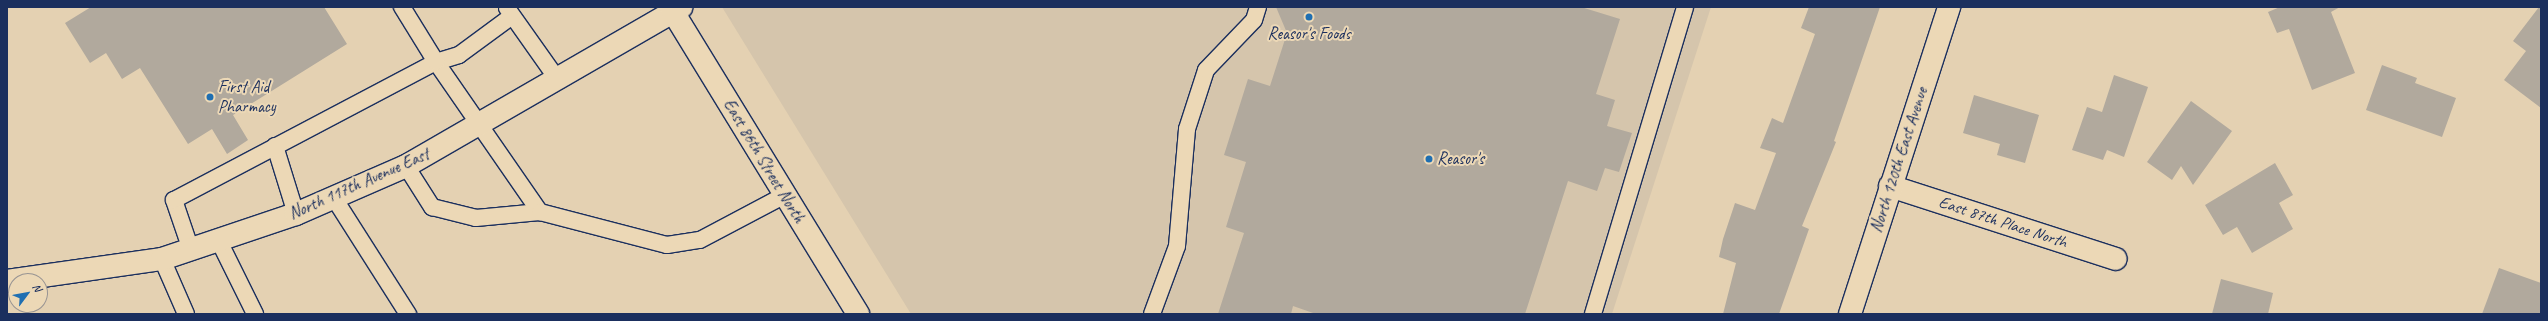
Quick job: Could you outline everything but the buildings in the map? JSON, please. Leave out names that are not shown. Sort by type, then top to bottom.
[{"type":"street","name":"North 120th East Avenue","points":[[1850,314],[1890,186],[1949,7]]},
{"type":"street","name":"North 117th Avenue East","points":[[7,281],[162,259],[296,214],[406,166],[558,80],[675,9]]},
{"type":"street","name":"East 86th Street North","points":[[675,9],[785,195],[858,314]]},
{"type":"street","name":"East 87th Place North","points":[[1890,186],[2116,259]]},
{"type":"lane","points":[[402,7],[436,62],[482,124],[540,212]]},
{"type":"lane","points":[[1152,314],[1177,246],[1187,129],[1206,70],[1254,20],[1258,7]]},
{"type":"lane","points":[[1593,314],[1685,7]]},
{"type":"lane","points":[[191,250],[174,200],[436,62],[459,55],[509,11],[558,80]]},
{"type":"lane","points":[[275,146],[296,214]]},
{"type":"lane","points":[[406,166],[432,207],[476,218],[540,212],[666,245],[700,240],[785,195]]},
{"type":"lane","points":[[334,198],[408,314]]},
{"type":"lane","points":[[218,239],[255,314]]},
{"type":"lane","points":[[162,259],[186,314]]},
{"type":"shaded area","points":[[722,7],[1711,7],[1612,314],[911,314]]},
{"type":"place","name":"Reasor's Foods","points":[[1309,17]]},
{"type":"place","name":"First Aid Pharmacy","points":[[210,97]]},
{"type":"place","name":"Reasor's","points":[[1429,159]]}]
